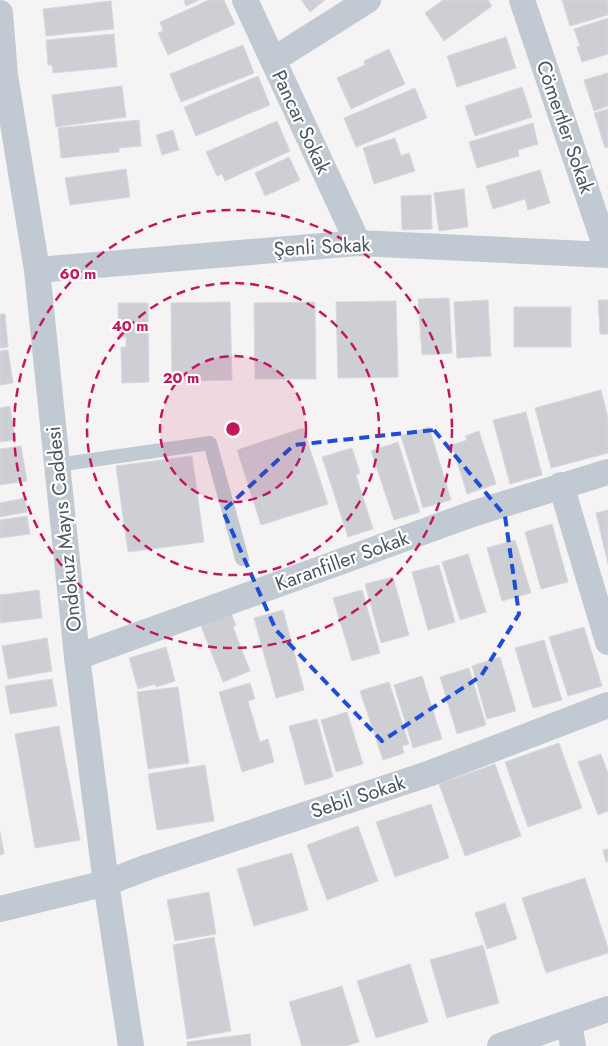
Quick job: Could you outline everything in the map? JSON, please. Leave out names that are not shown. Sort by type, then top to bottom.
[{"type":"street","name":"Pancar Sokak","points":[[245,0],[358,243]]},
{"type":"street","points":[[272,60],[368,0]]},
{"type":"street","name":"Cömertler Sokak","points":[[522,0],[608,255]]},
{"type":"street","name":"Ondokuz Mayıs Caddesi","points":[[0,13],[9,148],[37,270],[77,657],[106,883],[131,1046]]},
{"type":"street","name":"Şenli Sokak","points":[[37,270],[358,243],[608,255]]},
{"type":"street","name":"Karanfiller Sokak","points":[[77,657],[465,517],[561,485],[608,472]]},
{"type":"street","points":[[561,485],[608,642]]},
{"type":"street","name":"Sebil Sokak","points":[[0,909],[106,883],[148,867],[428,774],[608,705]]},
{"type":"street","points":[[500,1046],[571,1034],[608,1009]]},
{"type":"lane","points":[[57,465],[210,443],[242,559]]},
{"type":"highlighted area","points":[[434,430],[505,516],[519,614],[481,676],[382,741],[276,630],[223,511],[294,445]]},
{"type":"building","points":[[184,0],[199,0],[186,6]]},
{"type":"building","points":[[209,0],[224,0],[235,24],[168,55],[158,33],[163,31],[160,22]]},
{"type":"building","points":[[301,0],[325,0],[310,12]]},
{"type":"building","points":[[443,0],[488,0],[492,6],[444,41],[425,13]]},
{"type":"building","points":[[562,0],[608,0],[608,15],[570,26]]},
{"type":"building","points":[[111,1],[114,29],[46,36],[43,9]]},
{"type":"building","points":[[608,18],[608,54],[582,62],[577,47],[580,46],[574,29]]},
{"type":"building","points":[[114,34],[117,67],[53,73],[52,65],[48,65],[46,40]]},
{"type":"building","points":[[506,37],[516,68],[457,87],[447,56]]},
{"type":"building","points":[[243,45],[254,73],[181,102],[170,74]]},
{"type":"building","points":[[389,49],[405,84],[351,109],[337,78],[365,65],[364,61]]},
{"type":"building","points":[[608,73],[608,106],[594,111],[584,80]]},
{"type":"building","points":[[258,76],[270,105],[196,136],[184,107]]},
{"type":"building","points":[[122,86],[126,117],[56,127],[52,95]]},
{"type":"building","points":[[522,87],[532,117],[475,136],[465,106]]},
{"type":"building","points":[[415,88],[427,118],[356,147],[344,118]]},
{"type":"building","points":[[608,109],[608,147],[605,148],[594,113]]},
{"type":"building","points":[[139,120],[141,146],[119,148],[119,152],[61,158],[58,128]]},
{"type":"building","points":[[277,121],[290,151],[225,181],[222,174],[217,176],[206,152]]},
{"type":"building","points":[[533,123],[538,144],[518,150],[519,156],[477,168],[469,142]]},
{"type":"building","points":[[173,130],[179,150],[162,155],[156,135]]},
{"type":"building","points":[[395,138],[401,156],[409,153],[415,171],[374,184],[363,148]]},
{"type":"building","points":[[289,157],[300,180],[265,196],[255,173]]},
{"type":"building","points":[[126,169],[130,197],[70,205],[65,178]]},
{"type":"building","points":[[540,170],[550,203],[528,210],[525,199],[493,209],[486,186]]},
{"type":"building","points":[[464,189],[468,227],[439,231],[434,193]]},
{"type":"building","points":[[431,195],[432,229],[402,230],[401,196]]},
{"type":"building","points":[[449,298],[452,353],[422,355],[418,299]]},
{"type":"building","points":[[488,300],[491,356],[457,358],[454,302]]},
{"type":"building","points":[[598,300],[608,300],[608,334],[600,334]]},
{"type":"building","points":[[396,301],[398,377],[338,378],[336,302]]},
{"type":"building","points":[[230,302],[232,380],[172,381],[171,303]]},
{"type":"building","points":[[315,302],[316,379],[255,379],[254,303]]},
{"type":"building","points":[[118,303],[148,303],[149,382],[122,383],[121,347],[126,347],[126,337],[119,337]]},
{"type":"building","points":[[514,307],[571,307],[571,347],[514,347]]},
{"type":"building","points":[[0,314],[5,314],[8,347],[0,348]]},
{"type":"building","points":[[8,350],[13,383],[0,385],[0,351]]},
{"type":"building","points":[[601,390],[608,418],[608,453],[551,468],[535,408]]},
{"type":"building","points":[[10,406],[15,440],[0,442],[0,408]]},
{"type":"building","points":[[526,412],[542,475],[510,484],[493,420]]},
{"type":"building","points":[[429,427],[451,500],[423,508],[401,436]]},
{"type":"building","points":[[303,428],[328,504],[261,525],[237,450]]},
{"type":"building","points":[[479,431],[496,484],[467,494],[452,445],[467,440],[465,436]]},
{"type":"building","points":[[398,442],[420,512],[394,520],[371,451]]},
{"type":"building","points":[[21,446],[27,481],[0,485],[0,449]]},
{"type":"building","points":[[352,448],[360,473],[356,475],[373,529],[348,537],[322,457]]},
{"type":"building","points":[[192,456],[204,542],[128,552],[116,466]]},
{"type":"building","points":[[25,498],[27,512],[0,517],[0,503]]},
{"type":"building","points":[[608,510],[608,564],[596,513]]},
{"type":"building","points":[[27,516],[30,534],[0,538],[0,520]]},
{"type":"building","points":[[552,524],[568,582],[541,589],[525,532]]},
{"type":"building","points":[[515,540],[531,593],[502,601],[487,548]]},
{"type":"building","points":[[468,554],[486,612],[460,620],[442,562]]},
{"type":"building","points":[[439,565],[455,622],[428,630],[412,572]]},
{"type":"building","points":[[393,577],[409,635],[381,643],[365,584]]},
{"type":"building","points":[[39,590],[42,618],[0,623],[0,595]]},
{"type":"building","points":[[362,590],[380,653],[352,661],[333,598]]},
{"type":"building","points":[[229,609],[236,625],[233,627],[250,671],[223,682],[199,621]]},
{"type":"building","points":[[283,610],[304,690],[276,698],[254,618]]},
{"type":"building","points":[[584,627],[602,686],[568,696],[549,637]]},
{"type":"building","points":[[47,638],[52,671],[8,679],[2,646]]},
{"type":"building","points":[[544,640],[562,700],[533,708],[515,648]]},
{"type":"building","points":[[166,647],[175,681],[156,687],[155,684],[138,689],[129,658]]},
{"type":"building","points":[[500,657],[516,711],[487,719],[472,666]]},
{"type":"building","points":[[469,668],[486,725],[457,734],[440,677]]},
{"type":"building","points":[[422,676],[442,739],[413,748],[394,685]]},
{"type":"building","points":[[52,679],[57,706],[10,714],[5,686]]},
{"type":"building","points":[[389,682],[409,744],[402,746],[404,753],[383,760],[360,691]]},
{"type":"building","points":[[250,683],[255,699],[248,701],[260,742],[268,739],[274,762],[242,772],[219,692]]},
{"type":"building","points":[[178,687],[189,763],[148,769],[137,692]]},
{"type":"building","points":[[347,712],[363,764],[336,772],[321,720]]},
{"type":"building","points":[[317,719],[333,777],[305,785],[289,726]]},
{"type":"building","points":[[59,726],[80,840],[35,848],[15,734]]},
{"type":"building","points":[[559,743],[582,808],[528,827],[505,762]]},
{"type":"building","points":[[601,754],[608,773],[608,811],[598,815],[578,762]]},
{"type":"building","points":[[495,764],[521,836],[465,856],[439,784]]},
{"type":"building","points":[[205,765],[214,821],[157,830],[148,774]]},
{"type":"building","points":[[431,804],[449,858],[395,877],[376,822]]},
{"type":"building","points":[[358,826],[378,881],[327,900],[307,845]]},
{"type":"building","points":[[0,831],[4,854],[0,855]]},
{"type":"building","points":[[608,849],[608,861],[606,862],[603,850]]},
{"type":"building","points":[[292,853],[308,910],[254,926],[237,869]]},
{"type":"building","points":[[585,878],[608,953],[546,973],[522,898]]},
{"type":"building","points":[[209,892],[216,934],[175,941],[167,900]]},
{"type":"building","points":[[505,903],[517,939],[487,949],[475,913]]},
{"type":"building","points":[[214,937],[231,1031],[187,1039],[173,945]]},
{"type":"building","points":[[483,945],[499,1003],[447,1018],[430,960]]},
{"type":"building","points":[[410,964],[428,1022],[376,1038],[357,981]]},
{"type":"building","points":[[342,986],[359,1042],[346,1046],[302,1046],[289,1002]]},
{"type":"building","points":[[250,1034],[251,1046],[187,1046],[187,1042]]}]
